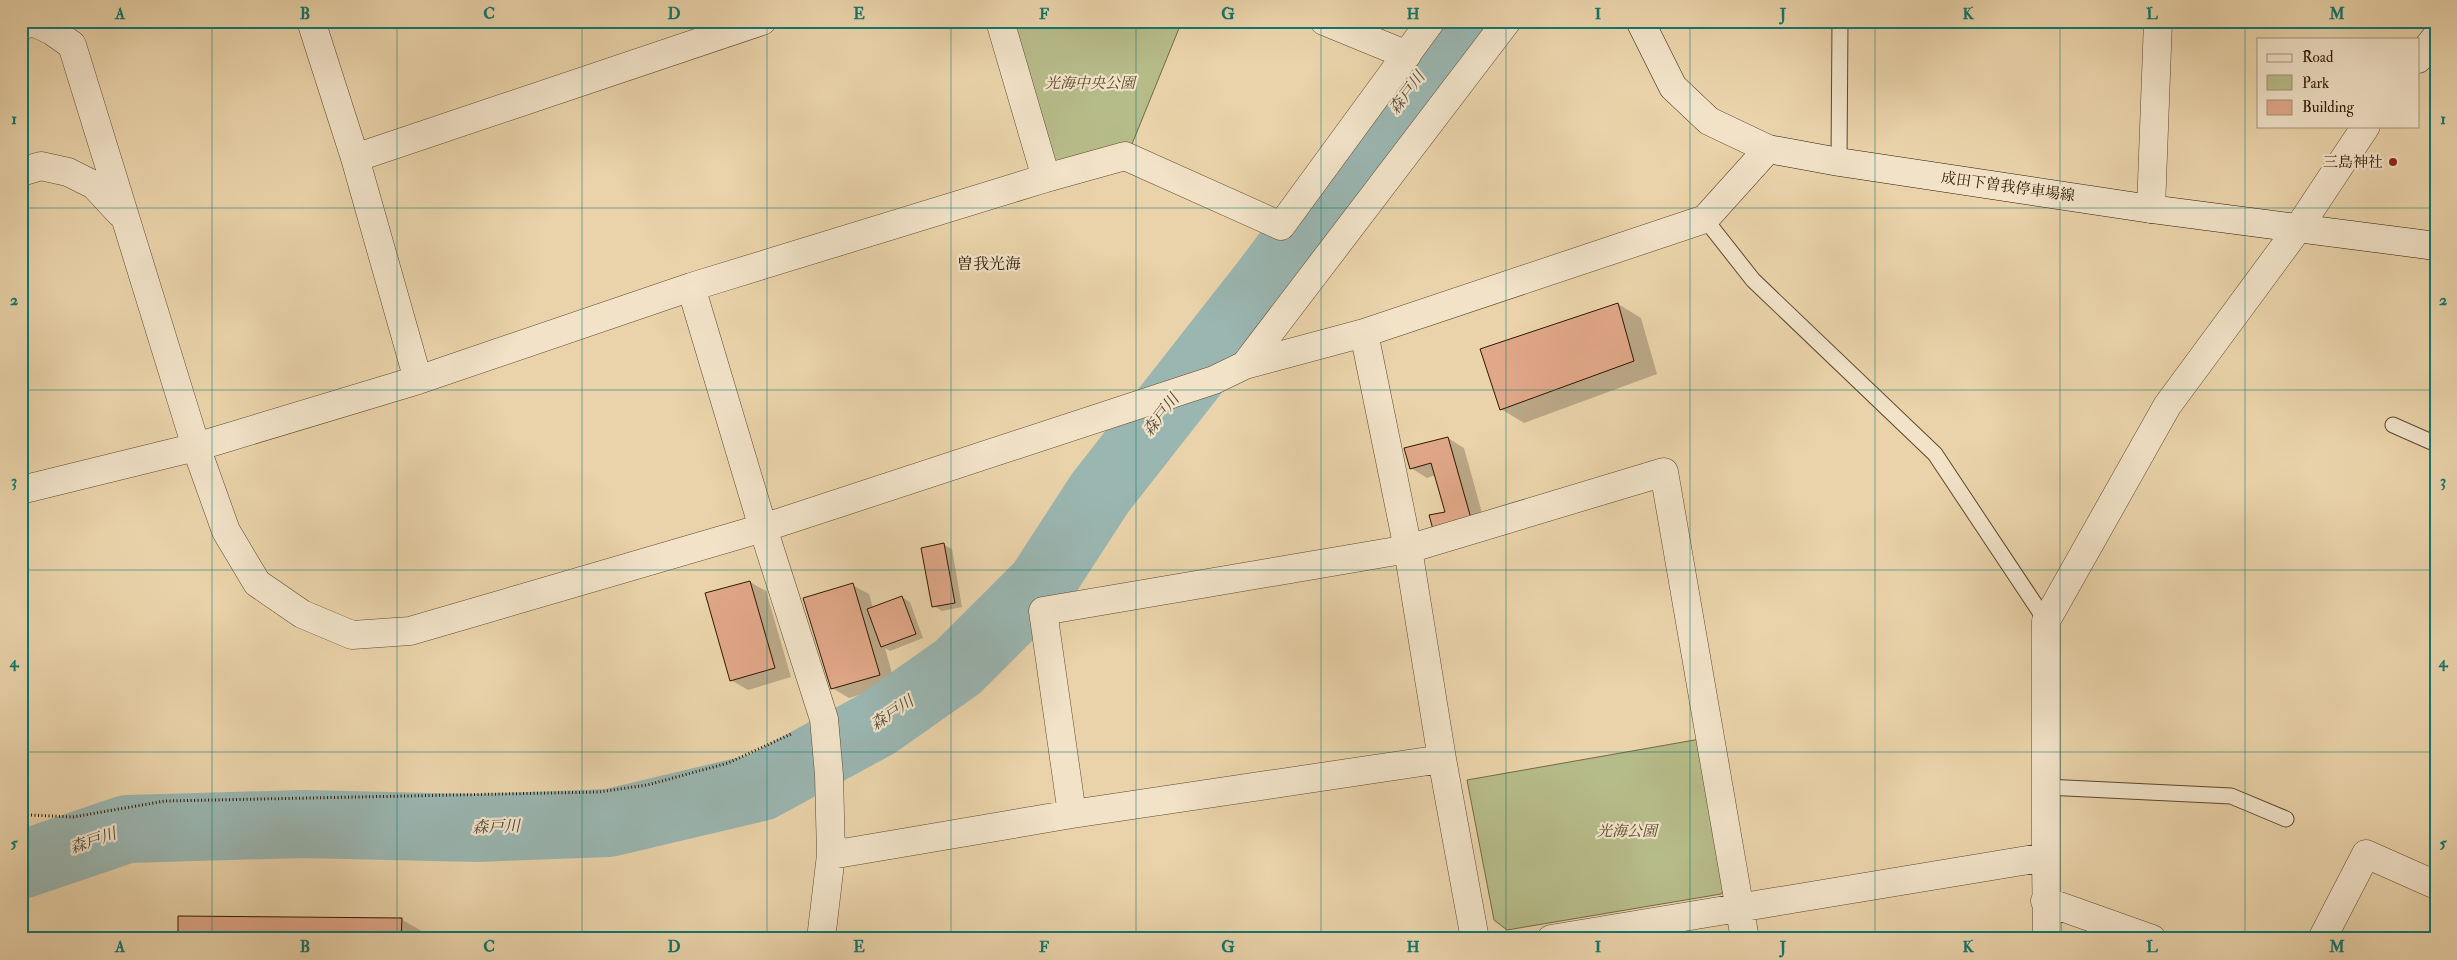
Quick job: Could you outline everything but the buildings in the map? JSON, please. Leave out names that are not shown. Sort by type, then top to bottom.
[{"type":"street","points":[[311,21],[355,158],[418,380]]},
{"type":"street","points":[[355,158],[762,21]]},
{"type":"street","points":[[1000,21],[1046,178]]},
{"type":"street","points":[[1324,21],[1407,55]]},
{"type":"street","points":[[21,490],[196,447],[418,380],[691,287],[1046,178],[1125,156],[1281,226],[1431,21]]},
{"type":"street","points":[[1245,365],[1507,21]]},
{"type":"street","name":"成田下曽我停車場線","points":[[1640,21],[1673,87],[1709,121],[1768,148],[1839,162],[2151,209],[2436,246]]},
{"type":"street","points":[[2151,209],[2158,21]]},
{"type":"street","points":[[21,26],[33,22],[52,31],[72,45],[123,216],[196,447],[226,531],[257,583],[302,614],[352,635],[410,631],[763,528],[1214,380],[1245,365],[1364,333],[1705,219],[1768,148]]},
{"type":"street","points":[[2420,57],[2436,37]]},
{"type":"street","points":[[2047,939],[2045,901],[2046,621],[2167,406],[2299,227],[2365,128]]},
{"type":"street","points":[[21,172],[40,166],[68,172],[94,185],[123,216]]},
{"type":"street","points":[[691,287],[824,724],[829,775],[831,855],[821,939]]},
{"type":"street","points":[[1364,333],[1408,549],[1442,759],[1475,939]]},
{"type":"street","points":[[1072,814],[1043,610],[1408,549],[1664,472],[1745,939]]},
{"type":"street","points":[[831,855],[1072,814],[1442,759]]},
{"type":"street","points":[[2322,939],[2366,854],[2436,885]]},
{"type":"street","points":[[1551,939],[2046,857]]},
{"type":"street","points":[[2045,901],[2152,939]]},
{"type":"lane","points":[[1839,162],[1840,21]]},
{"type":"lane","points":[[1705,219],[1753,280],[1935,454],[2046,621]]},
{"type":"lane","points":[[2393,425],[2436,444]]},
{"type":"lane","points":[[2046,787],[2231,796],[2286,819]]},
{"type":"path","points":[[21,812],[30,815],[73,817],[165,801],[599,792],[647,785],[728,763],[824,724]]},
{"type":"green space","name":"光海中央公園","points":[[1008,21],[1182,21],[1132,144],[1051,169]]},
{"type":"green space","name":"光海公園","points":[[1706,738],[1731,879],[1721,894],[1507,930],[1494,920],[1467,780]]},
{"type":"waterway","name":"森戸川","points":[[21,865],[127,829],[303,824],[477,828],[609,823],[761,787],[877,724],[958,667],[1041,584],[1100,493],[1267,280],[1461,21]]},
{"type":"place","name":"三島神社","points":[[2393,162]]},
{"type":"district","name":"曽我光海","points":[[989,264]]}]
